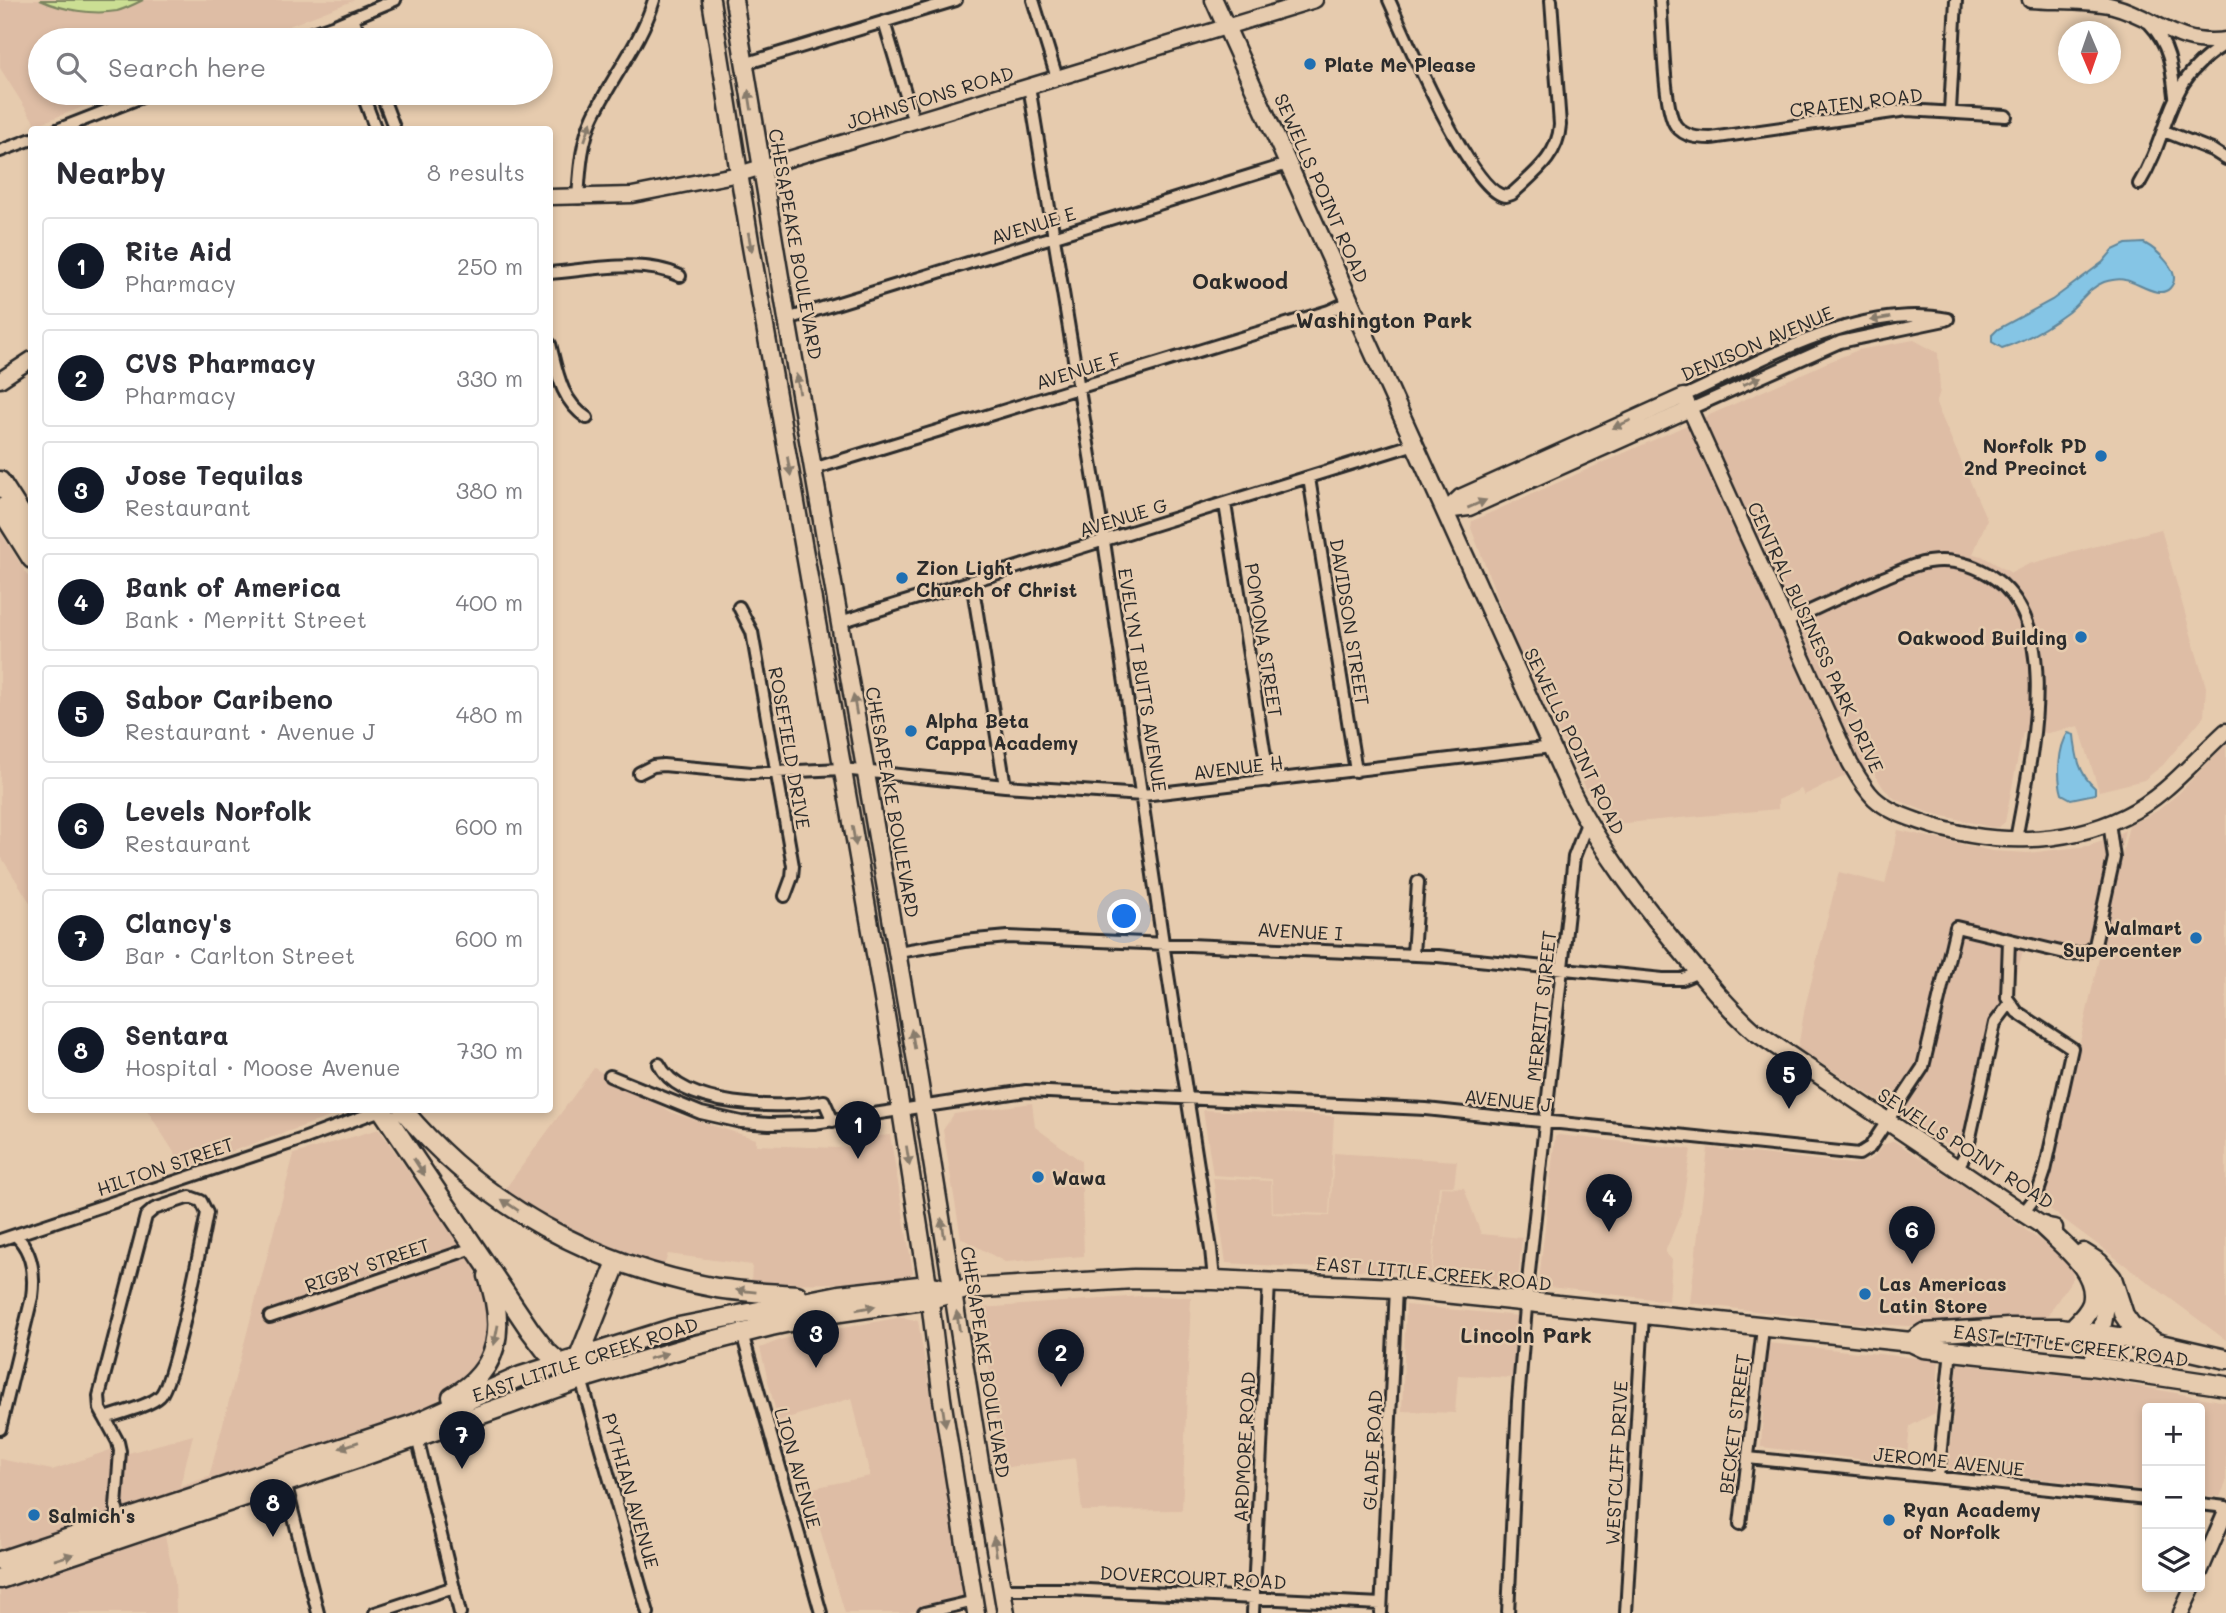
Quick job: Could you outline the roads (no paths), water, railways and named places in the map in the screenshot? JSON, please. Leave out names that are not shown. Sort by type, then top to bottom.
[{"type":"main road","points":[[711,0],[901,1111],[929,1292],[942,1399],[976,1607]]},
{"type":"main road","name":"CHESAPEAKE BOULEVARD","points":[[734,0],[898,952],[1006,1613]]},
{"type":"main road","name":"SEWELLS POINT ROAD","points":[[1214,0],[1587,823],[1635,894],[1699,972],[1754,1031],[2023,1213],[2043,1226],[2053,1227],[2083,1253],[2101,1274],[2106,1293],[2106,1308],[2092,1366]]},
{"type":"main road","points":[[0,481],[28,525]]},
{"type":"main road","points":[[0,508],[28,553]]},
{"type":"main road","points":[[383,1113],[530,1330],[558,1364],[581,1379]]},
{"type":"main road","points":[[406,1113],[470,1177],[527,1217],[568,1240],[617,1262],[650,1273],[719,1288],[839,1295]]},
{"type":"main road","points":[[2043,1226],[2075,1258],[2091,1279],[2091,1307],[2072,1329]]},
{"type":"main road","points":[[568,1240],[584,1251],[597,1266],[603,1286],[602,1298]]},
{"type":"main road","points":[[416,1430],[429,1410],[466,1389],[484,1367],[495,1344],[499,1320],[497,1307],[476,1247]]},
{"type":"main road","points":[[2083,1253],[2098,1263],[2112,1278],[2124,1315],[2132,1325],[2156,1343]]},
{"type":"main road","points":[[581,1379],[579,1357],[617,1262]]},
{"type":"main road","name":"EAST LITTLE CREEK ROAD","points":[[0,1562],[285,1482],[416,1430],[486,1391],[579,1357],[685,1325],[839,1295],[953,1291],[1091,1280],[1214,1280],[1396,1288],[1911,1342],[1924,1348],[2092,1366],[2226,1386]]},
{"type":"main road","name":"EAST LITTLE CREEK ROAD","points":[[0,1579],[124,1528],[416,1430],[581,1379],[742,1333],[929,1292]]},
{"type":"main road","name":"EAST LITTLE CREEK ROAD","points":[[1911,1342],[1924,1333],[2028,1327],[2072,1329],[2156,1343],[2226,1359]]},
{"type":"street","points":[[326,28],[395,0]]},
{"type":"street","points":[[578,198],[587,131],[593,116],[642,33],[654,0]]},
{"type":"street","points":[[744,64],[956,0]]},
{"type":"street","points":[[1033,0],[1057,78]]},
{"type":"street","name":"JOHNSTONS ROAD","points":[[553,197],[632,195],[739,174],[1315,0]]},
{"type":"street","points":[[1389,0],[1463,151],[1493,192],[1500,196],[1511,194],[1549,159],[1558,141],[1560,125],[1551,0]]},
{"type":"street","name":"CRATEN ROAD","points":[[1660,0],[1671,118],[1681,131],[1689,135],[1711,138],[1907,110],[2006,116]]},
{"type":"street","points":[[1950,111],[1956,0]]},
{"type":"street","points":[[2030,0],[2111,6],[2130,11],[2149,23],[2186,39],[2226,42]]},
{"type":"street","points":[[353,18],[357,28]]},
{"type":"street","points":[[884,22],[914,122]]},
{"type":"street","points":[[2149,23],[2169,52],[2175,96]]},
{"type":"street","points":[[2139,184],[2164,131],[2175,96],[2196,66],[2226,42]]},
{"type":"street","name":"EVELYN T BUTTS AVENUE","points":[[1029,86],[1104,541],[1186,1098],[1212,1249],[1214,1280]]},
{"type":"street","points":[[67,126],[121,105]]},
{"type":"street","points":[[367,105],[374,126]]},
{"type":"street","points":[[386,105],[394,126]]},
{"type":"street","points":[[2164,131],[2212,150],[2226,159]]},
{"type":"street","points":[[0,151],[28,140]]},
{"type":"street","name":"AVENUE E","points":[[787,319],[1289,164]]},
{"type":"street","points":[[553,273],[644,266],[656,267],[680,276]]},
{"type":"street","name":"AVENUE F","points":[[813,470],[1329,311],[1344,304],[1348,296]]},
{"type":"street","name":"DENISON AVENUE","points":[[1445,511],[1460,497],[1687,402],[1840,342],[1948,319],[1901,315],[1840,327],[1687,402]]},
{"type":"street","points":[[553,354],[567,400],[587,418]]},
{"type":"street","points":[[0,380],[28,362]]},
{"type":"street","name":"CENTRAL BUSINESS PARK DRIVE","points":[[1687,402],[1850,763],[1865,789],[1896,813],[1937,828],[1978,837],[2015,840],[2051,837],[2124,816],[2163,792],[2226,731]]},
{"type":"street","name":"AVENUE G","points":[[840,622],[1415,444]]},
{"type":"street","name":"DAVIDSON STREET","points":[[1309,478],[1356,771]]},
{"type":"street","name":"POMONA STREET","points":[[1225,504],[1269,781]]},
{"type":"street","points":[[1786,622],[1927,562],[1952,562],[1972,566],[1992,576],[2007,590],[2019,606],[2028,629],[2038,695],[2015,840]]},
{"type":"street","points":[[972,582],[1005,786]]},
{"type":"street","name":"ROSEFIELD DRIVE","points":[[739,607],[752,632],[793,866],[785,896]]},
{"type":"street","name":"AVENUE H","points":[[639,773],[653,766],[663,765],[777,773],[842,769],[1005,786],[1143,795],[1552,747]]},
{"type":"street","points":[[2023,1213],[2037,1195],[2045,1171],[2072,1048],[2017,1013],[2007,998],[2009,940],[2069,954],[2090,951],[2099,933],[2114,858],[2109,822]]},
{"type":"street","name":"MERRITT STREET","points":[[1508,1613],[1518,1401],[1526,1301],[1574,857],[1587,823]]},
{"type":"street","points":[[1413,954],[1418,882]]},
{"type":"street","name":"AVENUE J","points":[[610,1076],[679,1105],[724,1119],[777,1124],[833,1121],[1026,1091],[1426,1109],[1852,1155],[1870,1147],[1923,1067],[1956,927],[2009,940]]},
{"type":"street","name":"AVENUE I","points":[[898,952],[1008,937],[1413,954],[1672,979],[1682,979],[1699,972]]},
{"type":"street","points":[[1958,1169],[1968,1151],[1995,1023],[2010,1003]]},
{"type":"street","points":[[659,1064],[663,1074],[679,1087],[730,1101],[789,1106],[824,1101],[833,1121]]},
{"type":"street","name":"HILTON STREET","points":[[0,1240],[374,1113]]},
{"type":"street","points":[[105,1418],[154,1401],[165,1390],[207,1213],[205,1206],[196,1198],[190,1197],[154,1209],[146,1216],[99,1396],[100,1409],[105,1418],[115,1434],[120,1451],[116,1507],[124,1528]]},
{"type":"street","points":[[0,1429],[34,1283],[29,1254],[15,1235]]},
{"type":"street","name":"RIGBY STREET","points":[[270,1317],[476,1247]]},
{"type":"street","name":"ARDMORE ROAD","points":[[1253,1613],[1269,1282]]},
{"type":"street","name":"GLADE ROAD","points":[[1381,1608],[1396,1288]]},
{"type":"street","name":"WESTCLIFF DRIVE","points":[[1626,1613],[1643,1314]]},
{"type":"street","name":"BECKET STREET","points":[[1740,1524],[1763,1328]]},
{"type":"street","name":"LION AVENUE","points":[[742,1333],[821,1613]]},
{"type":"street","points":[[1938,1477],[1951,1350]]},
{"type":"street","name":"PYTHIAN AVENUE","points":[[581,1379],[648,1613]]},
{"type":"street","points":[[416,1430],[460,1613]]},
{"type":"street","name":"JEROME AVENUE","points":[[1748,1458],[2142,1498]]},
{"type":"street","points":[[285,1482],[318,1613]]},
{"type":"street","points":[[2205,1505],[2226,1509],[2205,1560]]},
{"type":"street","points":[[375,1613],[454,1587]]},
{"type":"street","name":"DOVERCOURT ROAD","points":[[1002,1589],[1254,1597],[1381,1608]]},
{"type":"street","points":[[2181,1613],[2191,1592]]},
{"type":"street","points":[[924,1613],[976,1607]]},
{"type":"water","points":[[2144,243],[2162,256],[2171,269],[2174,276],[2170,288],[2160,292],[2123,279],[2104,282],[2067,313],[2036,333],[2002,348],[1992,342],[1992,335],[1998,329],[2052,300],[2103,262],[2113,250],[2126,244]]},
{"type":"water","points":[[2068,733],[2074,735],[2079,764],[2085,777],[2095,788],[2095,794],[2071,799],[2062,794],[2059,763]]},
{"type":"place","name":"Plate Me Please","points":[[1310,64]]},
{"type":"place","name":"Norfolk PD 2nd Precinct","points":[[2101,456]]},
{"type":"place","name":"Zion Light Church of Christ","points":[[902,578]]},
{"type":"place","name":"Oakwood Building","points":[[2081,637]]},
{"type":"place","name":"Alpha Beta Cappa Academy","points":[[911,731]]},
{"type":"place","name":"Walmart Supercenter","points":[[2196,938]]},
{"type":"place","name":"Sabor Caribeno","points":[[1789,1109]]},
{"type":"place","name":"Rite Aid","points":[[858,1159]]},
{"type":"place","name":"Wawa","points":[[1038,1177]]},
{"type":"place","name":"Bank of America","points":[[1609,1232]]},
{"type":"place","name":"Levels Norfolk","points":[[1912,1264]]},
{"type":"place","name":"Las Americas Latin Store","points":[[1865,1294]]},
{"type":"place","name":"Jose Tequilas","points":[[816,1368]]},
{"type":"place","name":"CVS Pharmacy","points":[[1061,1387]]},
{"type":"place","name":"Clancy's","points":[[462,1469]]},
{"type":"place","name":"Salmich's","points":[[34,1515]]},
{"type":"place","name":"Ryan Academy of Norfolk","points":[[1889,1520]]},
{"type":"place","name":"Sentara","points":[[273,1537]]},
{"type":"district","name":"Oakwood","points":[[1240,280]]},
{"type":"district","name":"Washington Park","points":[[1384,319]]},
{"type":"district","name":"Lincoln Park","points":[[1526,1334]]}]
